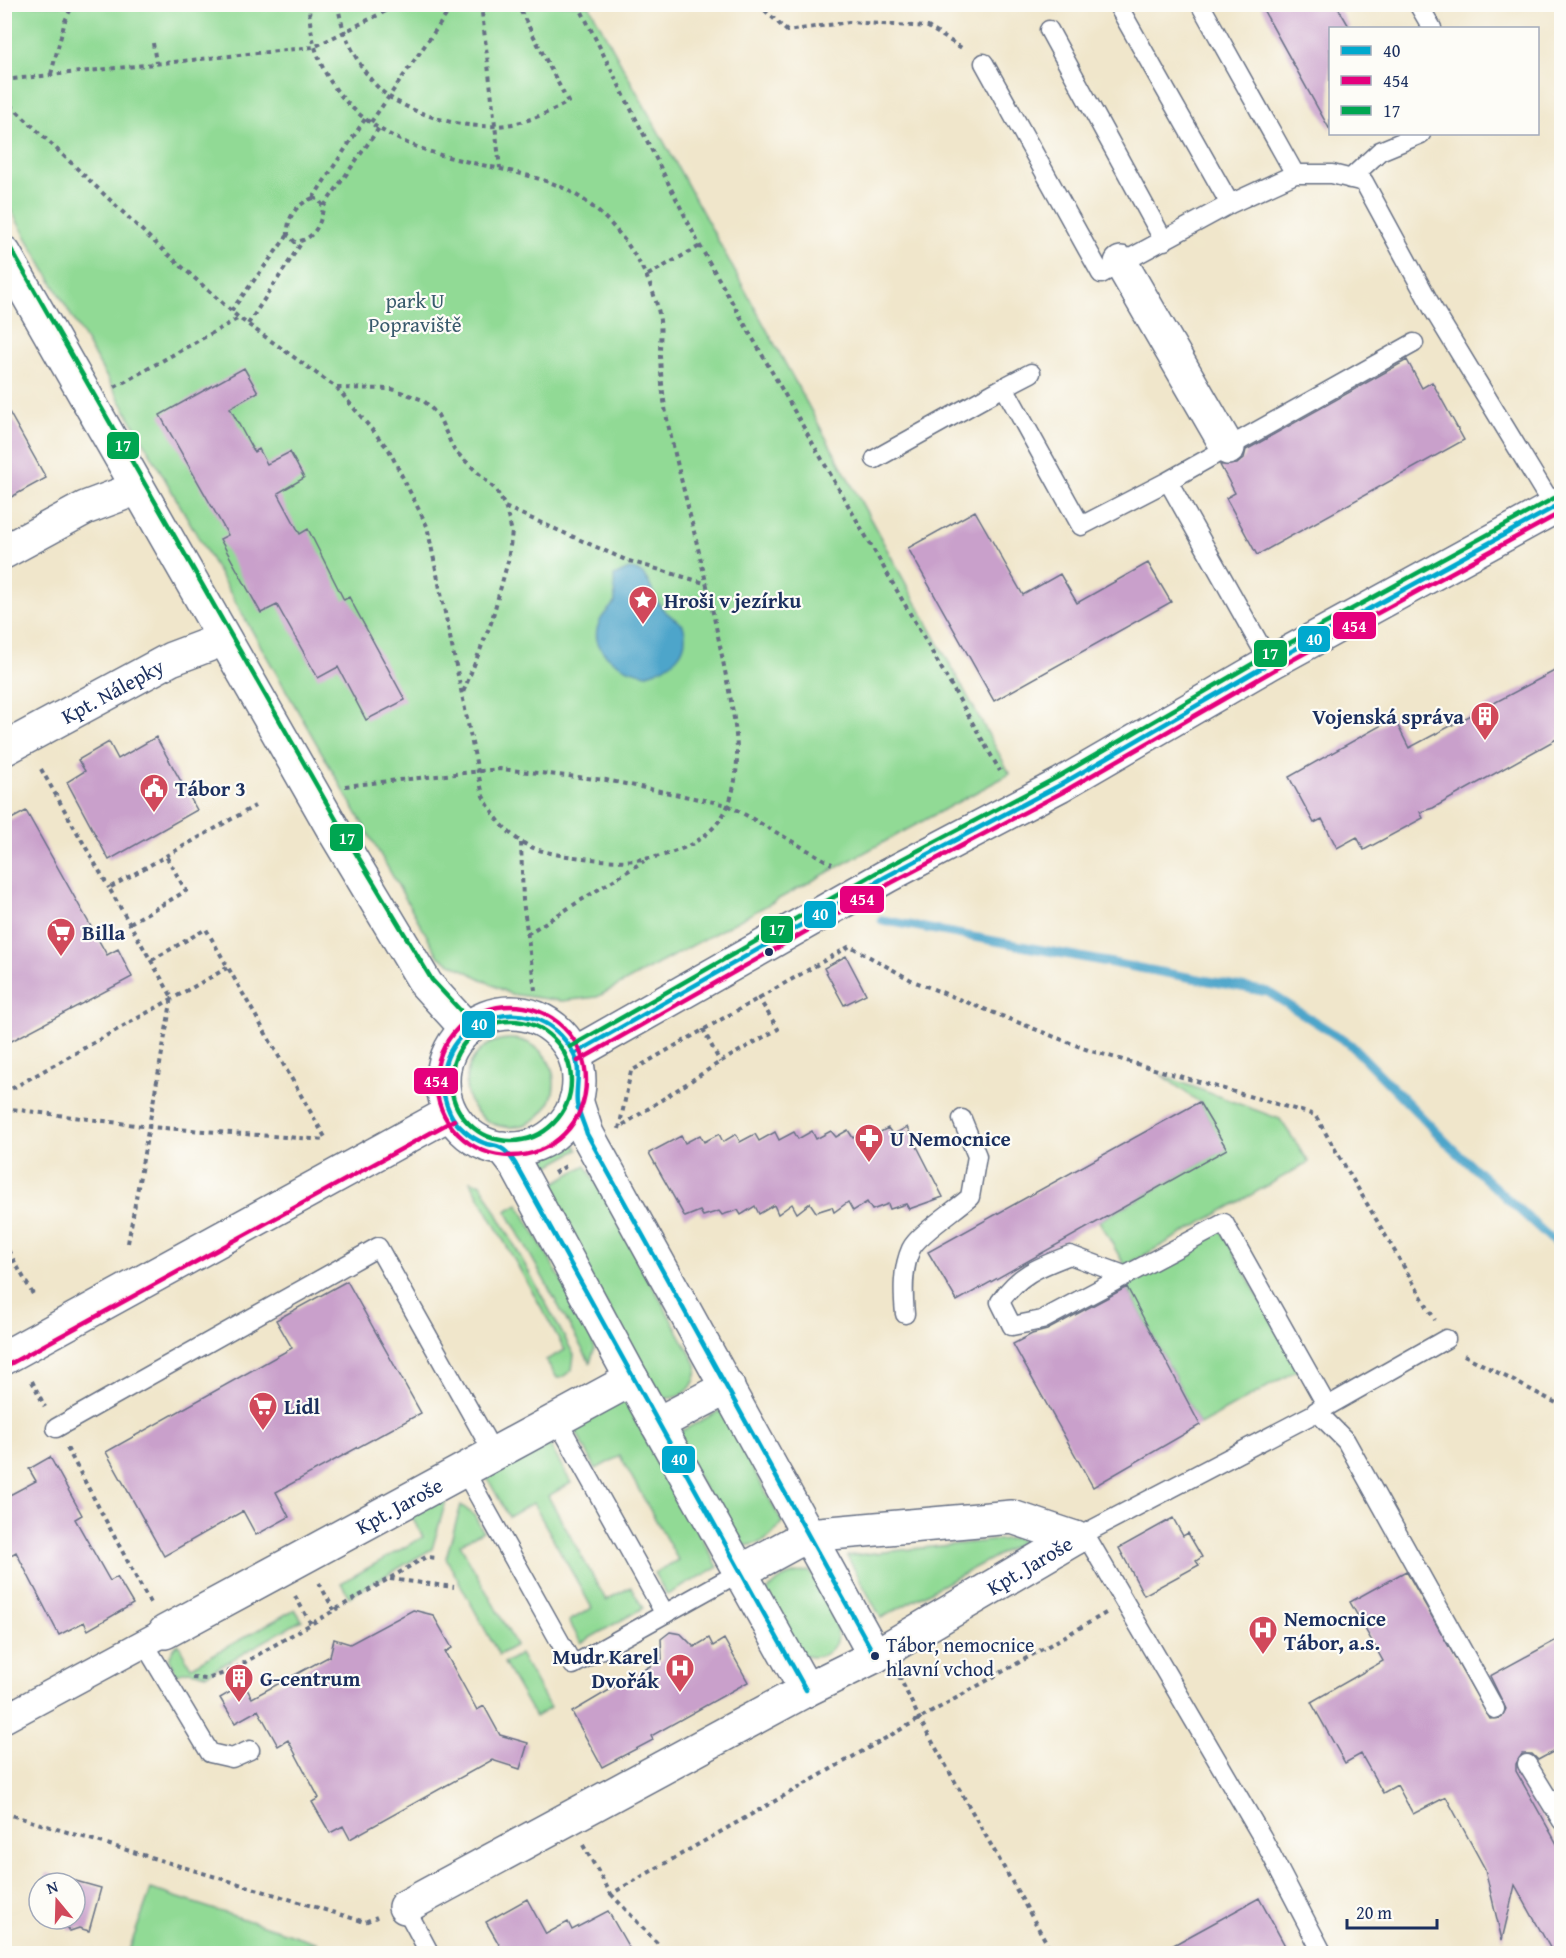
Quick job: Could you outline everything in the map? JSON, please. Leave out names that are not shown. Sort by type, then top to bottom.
[{"type":"street","points":[[4,253],[224,639],[426,984],[467,1029]]},
{"type":"street","points":[[1121,263],[1228,448]]},
{"type":"street","points":[[4,552],[85,508],[138,488]]},
{"type":"street","points":[[573,1054],[887,876],[1060,785],[1270,663],[1558,505]]},
{"type":"street","name":"Kpt. Nálepky","points":[[4,749],[154,667],[224,639]]},
{"type":"street","points":[[505,1013],[526,1014],[546,1022],[562,1036],[573,1054],[578,1069],[576,1100],[568,1117],[556,1132],[531,1145],[503,1148],[482,1142],[464,1130],[450,1113],[443,1091],[444,1068],[452,1046],[467,1029],[485,1018],[505,1013]]},
{"type":"street","points":[[576,1100],[587,1134],[808,1535],[882,1652]]},
{"type":"street","points":[[4,1358],[450,1113]]},
{"type":"street","points":[[503,1148],[516,1165],[632,1379],[806,1690]]},
{"type":"street","name":"Kpt. Jaroše","points":[[155,1638],[632,1379]]},
{"type":"street","points":[[657,1424],[728,1387]]},
{"type":"street","name":"Kpt. Jaroše","points":[[808,1535],[1012,1517],[1080,1536]]},
{"type":"street","points":[[740,1572],[808,1535]]},
{"type":"street","name":"Kpt. Jaroše","points":[[405,1907],[806,1690],[882,1652],[1080,1536]]},
{"type":"street","points":[[4,1719],[155,1638]]},
{"type":"lane","points":[[1117,4],[1230,204]]},
{"type":"lane","points":[[1200,4],[1295,174]]},
{"type":"lane","points":[[1418,4],[1431,27]]},
{"type":"lane","points":[[1049,30],[1164,241]]},
{"type":"lane","points":[[984,63],[1101,274],[1230,204],[1295,174],[1332,174],[1364,182],[1433,309],[1558,505]]},
{"type":"lane","points":[[1350,179],[1380,151],[1419,135]]},
{"type":"lane","points":[[1004,387],[1081,526],[1168,482],[1414,343]]},
{"type":"lane","points":[[875,459],[1031,373]]},
{"type":"lane","points":[[1168,482],[1270,663]]},
{"type":"lane","points":[[905,1314],[902,1290],[911,1248],[925,1232],[970,1197],[977,1156],[962,1119]]},
{"type":"lane","points":[[1124,1275],[1070,1255],[1037,1268],[1012,1284],[1000,1302],[1012,1326],[1042,1320],[1224,1223],[1322,1408],[1347,1441],[1495,1709]]},
{"type":"lane","points":[[56,1428],[378,1247],[494,1454]]},
{"type":"lane","points":[[1323,1953],[1262,1837],[1124,1602],[1080,1536],[1322,1408],[1446,1339]]},
{"type":"lane","points":[[557,1420],[665,1614]]},
{"type":"lane","points":[[464,1470],[573,1665],[740,1572]]},
{"type":"lane","points":[[155,1638],[169,1684],[210,1752],[232,1758],[250,1749]]},
{"type":"lane","points":[[1527,1764],[1562,1821]]},
{"type":"lane","points":[[405,1907],[430,1953]]},
{"type":"path","points":[[51,74],[65,21],[73,4]]},
{"type":"path","points":[[309,4],[314,46],[332,88],[348,106],[379,128],[448,157],[500,168],[558,186],[578,197],[614,229],[648,275],[660,314],[664,400],[669,429],[708,584],[736,732],[738,757],[728,805],[714,825],[696,840],[674,852],[645,860],[527,934]]},
{"type":"path","points":[[338,4],[343,32],[362,65],[389,97],[448,121],[495,126],[538,116],[568,102],[517,4]]},
{"type":"path","points":[[4,80],[314,46],[400,4]]},
{"type":"path","points":[[371,122],[454,4]]},
{"type":"path","points":[[481,4],[500,168]]},
{"type":"path","points":[[578,4],[700,246],[1000,771]]},
{"type":"path","points":[[758,4],[787,31],[849,22],[928,27],[984,63]]},
{"type":"path","points":[[153,43],[156,63]]},
{"type":"path","points":[[4,99],[150,238],[239,318],[337,388],[389,450],[427,526],[477,772],[483,796],[494,816],[521,843],[549,853],[573,857],[645,860]]},
{"type":"path","points":[[231,311],[288,235],[288,226],[295,209],[313,198],[365,118]]},
{"type":"path","points":[[248,324],[303,241],[316,230],[323,206],[379,128]]},
{"type":"path","points":[[313,198],[323,206]]},
{"type":"path","points":[[288,235],[295,242],[303,241]]},
{"type":"path","points":[[648,275],[700,246]]},
{"type":"path","points":[[88,401],[239,318]]},
{"type":"path","points":[[337,388],[392,389],[423,400],[438,415],[454,450],[496,490],[504,507],[512,532],[508,561],[491,623],[462,696]]},
{"type":"path","points":[[504,507],[626,560],[708,584]]},
{"type":"path","points":[[41,769],[172,997],[128,1243]]},
{"type":"path","points":[[337,787],[500,769],[606,780],[728,805],[832,864]]},
{"type":"path","points":[[109,888],[255,806]]},
{"type":"path","points":[[521,843],[527,934],[535,990]]},
{"type":"path","points":[[130,923],[186,891],[166,856]]},
{"type":"path","points":[[4,1108],[150,1127],[326,1140],[206,930],[152,960]]},
{"type":"path","points":[[622,1125],[631,1071],[850,946],[913,981],[1088,1050],[1315,1115],[1452,1348],[1562,1406]]},
{"type":"path","points":[[4,1093],[227,968]]},
{"type":"path","points":[[615,1134],[622,1125],[720,1062],[778,1029],[758,997]]},
{"type":"path","points":[[703,1029],[720,1062]]},
{"type":"path","points":[[544,1178],[573,1162]]},
{"type":"path","points":[[4,1244],[34,1296]]},
{"type":"path","points":[[32,1381],[155,1638]]},
{"type":"path","points":[[169,1684],[186,1677],[207,1679],[230,1671],[426,1557],[438,1558]]},
{"type":"path","points":[[315,1578],[334,1610]]},
{"type":"path","points":[[389,1579],[454,1587]]},
{"type":"path","points":[[294,1590],[311,1624]]},
{"type":"path","points":[[610,1894],[1124,1602]]},
{"type":"path","points":[[882,1652],[1053,1953]]},
{"type":"path","points":[[4,1813],[365,1922],[405,1907]]},
{"type":"path","points":[[569,1819],[610,1894],[658,1944],[663,1953]]},
{"type":"green space","name":"park U Popraviště","points":[[4,5],[589,5],[1010,774],[597,997],[562,1001],[510,994],[439,957],[5,200]]},
{"type":"green space","points":[[510,1039],[535,1046],[547,1058],[554,1083],[547,1108],[535,1120],[510,1127],[485,1120],[473,1108],[466,1083],[473,1058],[485,1046]]},
{"type":"green space","points":[[1161,1075],[1280,1119],[1309,1162],[1125,1266],[1099,1221],[1226,1149],[1199,1102]]},
{"type":"green space","points":[[571,1138],[578,1150],[531,1176],[525,1164],[550,1155]]},
{"type":"green space","points":[[586,1165],[697,1366],[694,1381],[682,1395],[661,1398],[540,1191]]},
{"type":"green space","points":[[470,1181],[481,1184],[574,1355],[572,1370],[561,1378],[557,1378],[546,1360],[565,1350]]},
{"type":"green space","points":[[518,1204],[592,1334],[594,1350],[590,1363],[506,1211]]},
{"type":"green space","points":[[1221,1230],[1299,1369],[1200,1425],[1125,1283]]},
{"type":"green space","points":[[622,1396],[718,1567],[667,1595],[654,1573],[678,1560],[620,1456],[596,1469],[572,1424]]},
{"type":"green space","points":[[721,1410],[782,1522],[768,1538],[758,1543],[737,1547],[674,1435]]},
{"type":"green space","points":[[546,1438],[571,1483],[548,1496],[606,1600],[631,1587],[643,1608],[581,1643],[569,1621],[592,1608],[533,1503],[509,1517],[484,1472]]},
{"type":"green space","points":[[446,1501],[432,1549],[349,1597],[341,1583],[423,1537],[410,1514],[427,1504]]},
{"type":"green space","points":[[461,1505],[474,1515],[483,1531],[460,1544],[516,1645],[499,1655],[446,1558]]},
{"type":"green space","points":[[1016,1538],[1024,1541],[881,1618],[847,1556]]},
{"type":"green space","points":[[809,1571],[833,1612],[838,1635],[835,1645],[827,1653],[814,1657],[800,1654],[797,1651],[763,1596],[783,1578]]},
{"type":"green space","points":[[295,1609],[302,1620],[207,1674],[188,1671],[176,1674],[169,1660],[178,1644],[191,1667]]},
{"type":"green space","points":[[520,1654],[550,1708],[535,1717],[504,1663]]},
{"type":"green space","points":[[151,1889],[318,1943],[248,1954],[128,1953]]},
{"type":"water","points":[[629,569],[641,573],[649,583],[661,607],[683,625],[685,635],[682,651],[677,657],[664,668],[647,674],[627,668],[608,657],[598,641],[597,632],[600,621],[615,602],[614,576]]},
{"type":"building","points":[[1260,4],[1336,4],[1349,27],[1329,27],[1329,128]]},
{"type":"building","points":[[1407,360],[1422,388],[1432,382],[1464,440],[1257,555],[1226,498],[1235,493],[1220,465],[1237,464],[1244,458],[1246,450]]},
{"type":"building","points":[[244,368],[258,392],[230,408],[254,452],[259,449],[267,464],[290,452],[304,478],[278,493],[300,534],[308,529],[344,600],[349,597],[405,700],[366,720],[338,667],[318,678],[277,605],[261,613],[220,539],[228,535],[160,415]]},
{"type":"building","points":[[4,403],[46,478],[4,501]]},
{"type":"building","points":[[975,511],[1023,595],[1060,574],[1077,603],[1148,563],[1171,602],[994,701],[908,548]]},
{"type":"building","name":"Vojenská správa","points":[[1562,667],[1562,736],[1433,808],[1420,812],[1423,818],[1364,850],[1357,837],[1337,848],[1322,819],[1314,823],[1289,777],[1394,718],[1409,748]]},
{"type":"building","points":[[156,737],[197,810],[109,860],[67,782],[85,771],[78,760],[109,742],[118,759]]},
{"type":"building","points":[[26,811],[107,955],[118,949],[132,977],[4,1045],[4,823]]},
{"type":"building","points":[[846,956],[866,994],[844,1005],[824,968]]},
{"type":"building","points":[[1199,1102],[1227,1149],[957,1301],[928,1252]]},
{"type":"building","points":[[907,1127],[943,1197],[909,1209],[906,1204],[890,1209],[888,1204],[872,1210],[867,1202],[853,1211],[848,1202],[834,1212],[832,1207],[816,1212],[810,1203],[797,1213],[792,1204],[778,1214],[774,1205],[759,1214],[755,1206],[741,1215],[738,1210],[722,1215],[719,1211],[703,1216],[700,1211],[685,1217],[649,1153],[681,1136],[685,1143],[700,1135],[704,1142],[719,1134],[723,1142],[736,1134],[740,1142],[755,1134],[759,1141],[775,1132],[779,1140],[794,1132],[798,1139],[812,1131],[816,1139],[831,1131],[836,1137],[848,1130],[853,1138],[867,1130],[871,1137],[888,1128],[893,1135]]},
{"type":"building","name":"Lidl","points":[[347,1281],[421,1413],[276,1492],[289,1517],[256,1535],[243,1511],[164,1556],[106,1452],[292,1348],[276,1320]]},
{"type":"building","points":[[1127,1287],[1200,1425],[1093,1487],[1013,1344],[1032,1334],[1047,1330]]},
{"type":"building","points":[[50,1457],[82,1515],[75,1519],[110,1581],[117,1577],[133,1604],[88,1630],[84,1622],[59,1635],[16,1552],[4,1559],[4,1498],[36,1481],[29,1469]]},
{"type":"building","points":[[1173,1518],[1183,1536],[1188,1533],[1202,1557],[1196,1561],[1199,1565],[1144,1595],[1119,1548]]},
{"type":"building","points":[[1406,1571],[1490,1719],[1501,1718],[1506,1709],[1490,1676],[1562,1637],[1562,1747],[1538,1760],[1532,1754],[1522,1754],[1516,1764],[1516,1771],[1562,1853],[1562,1953],[1553,1953],[1515,1885],[1502,1940],[1485,1869],[1446,1797],[1413,1814],[1397,1785],[1383,1793],[1361,1754],[1345,1763],[1311,1702],[1383,1661],[1350,1602]]},
{"type":"building","points":[[413,1610],[433,1615],[452,1648],[445,1652],[477,1710],[484,1706],[500,1735],[528,1743],[520,1769],[492,1760],[350,1839],[343,1826],[330,1833],[312,1802],[319,1798],[288,1740],[278,1746],[258,1710],[235,1723],[220,1698],[244,1684],[252,1698],[330,1656],[334,1639],[350,1644]]},
{"type":"building","points":[[670,1632],[681,1634],[694,1647],[709,1638],[713,1646],[724,1639],[748,1682],[651,1736],[653,1740],[602,1767],[572,1712],[662,1659],[661,1639]]},
{"type":"building","points":[[87,1884],[101,1888],[89,1931],[87,1930]]},
{"type":"building","points":[[1259,1898],[1289,1953],[1159,1953]]},
{"type":"building","points":[[527,1899],[546,1934],[568,1922],[572,1930],[608,1911],[632,1953],[504,1953],[486,1922]]},
{"type":"waterway","points":[[882,920],[1268,992],[1350,1044],[1451,1147],[1562,1249]]},
{"type":"transit line","name":"17","points":[[11,249],[342,830],[432,980],[473,1024]]},
{"type":"transit line","name":"17","points":[[570,1047],[883,869],[1056,778],[1266,656],[1558,496]]},
{"type":"transit line","name":"40","points":[[574,1054],[887,876],[1060,785],[1270,663],[1562,503]]},
{"type":"transit line","name":"454","points":[[578,1061],[891,883],[1063,792],[1274,670],[1562,512]]},
{"type":"transit line","name":"454","points":[[511,1006],[526,1007],[540,1012],[553,1018],[564,1028],[574,1039],[580,1052],[585,1066],[586,1081],[585,1096],[580,1110],[574,1123],[564,1134],[553,1144],[540,1150],[526,1155],[511,1156],[496,1155],[482,1150],[469,1144],[458,1134],[448,1123],[442,1110],[437,1096],[436,1081],[437,1066],[442,1052],[448,1039],[458,1028],[469,1018],[482,1012],[496,1007],[511,1006]]},
{"type":"transit line","name":"40","points":[[806,1690],[510,1155],[497,1146],[484,1143],[469,1135],[450,1113],[443,1083],[447,1057],[461,1036],[482,1022],[506,1015],[531,1017],[555,1030],[574,1054],[578,1072],[577,1104],[587,1134],[875,1656]]},
{"type":"transit line","name":"17","points":[[511,1021],[534,1025],[554,1038],[567,1058],[571,1081],[567,1104],[554,1124],[534,1137],[511,1141],[488,1137],[468,1124],[455,1104],[451,1081],[455,1058],[468,1038],[488,1025],[511,1021]]},
{"type":"transit line","name":"454","points":[[8,1365],[454,1120]]},
{"type":"place","name":"Hroši v jezírku","points":[[643,626]]},
{"type":"place","name":"Vojenská správa","points":[[1485,742]]},
{"type":"place","name":"Tábor 3","points":[[154,814]]},
{"type":"place","name":"Billa","points":[[61,958]]},
{"type":"place","name":"U Nemocnice","points":[[869,1164]]},
{"type":"place","name":"Lidl","points":[[263,1432]]},
{"type":"place","name":"Tábor, nemocnice hlavní vchod","points":[[875,1656]]},
{"type":"place","name":"Nemocnice Tábor, a.s.","points":[[1263,1656]]},
{"type":"place","name":"Mudr Karel Dvořák","points":[[680,1694]]},
{"type":"place","name":"G-centrum","points":[[239,1704]]}]
